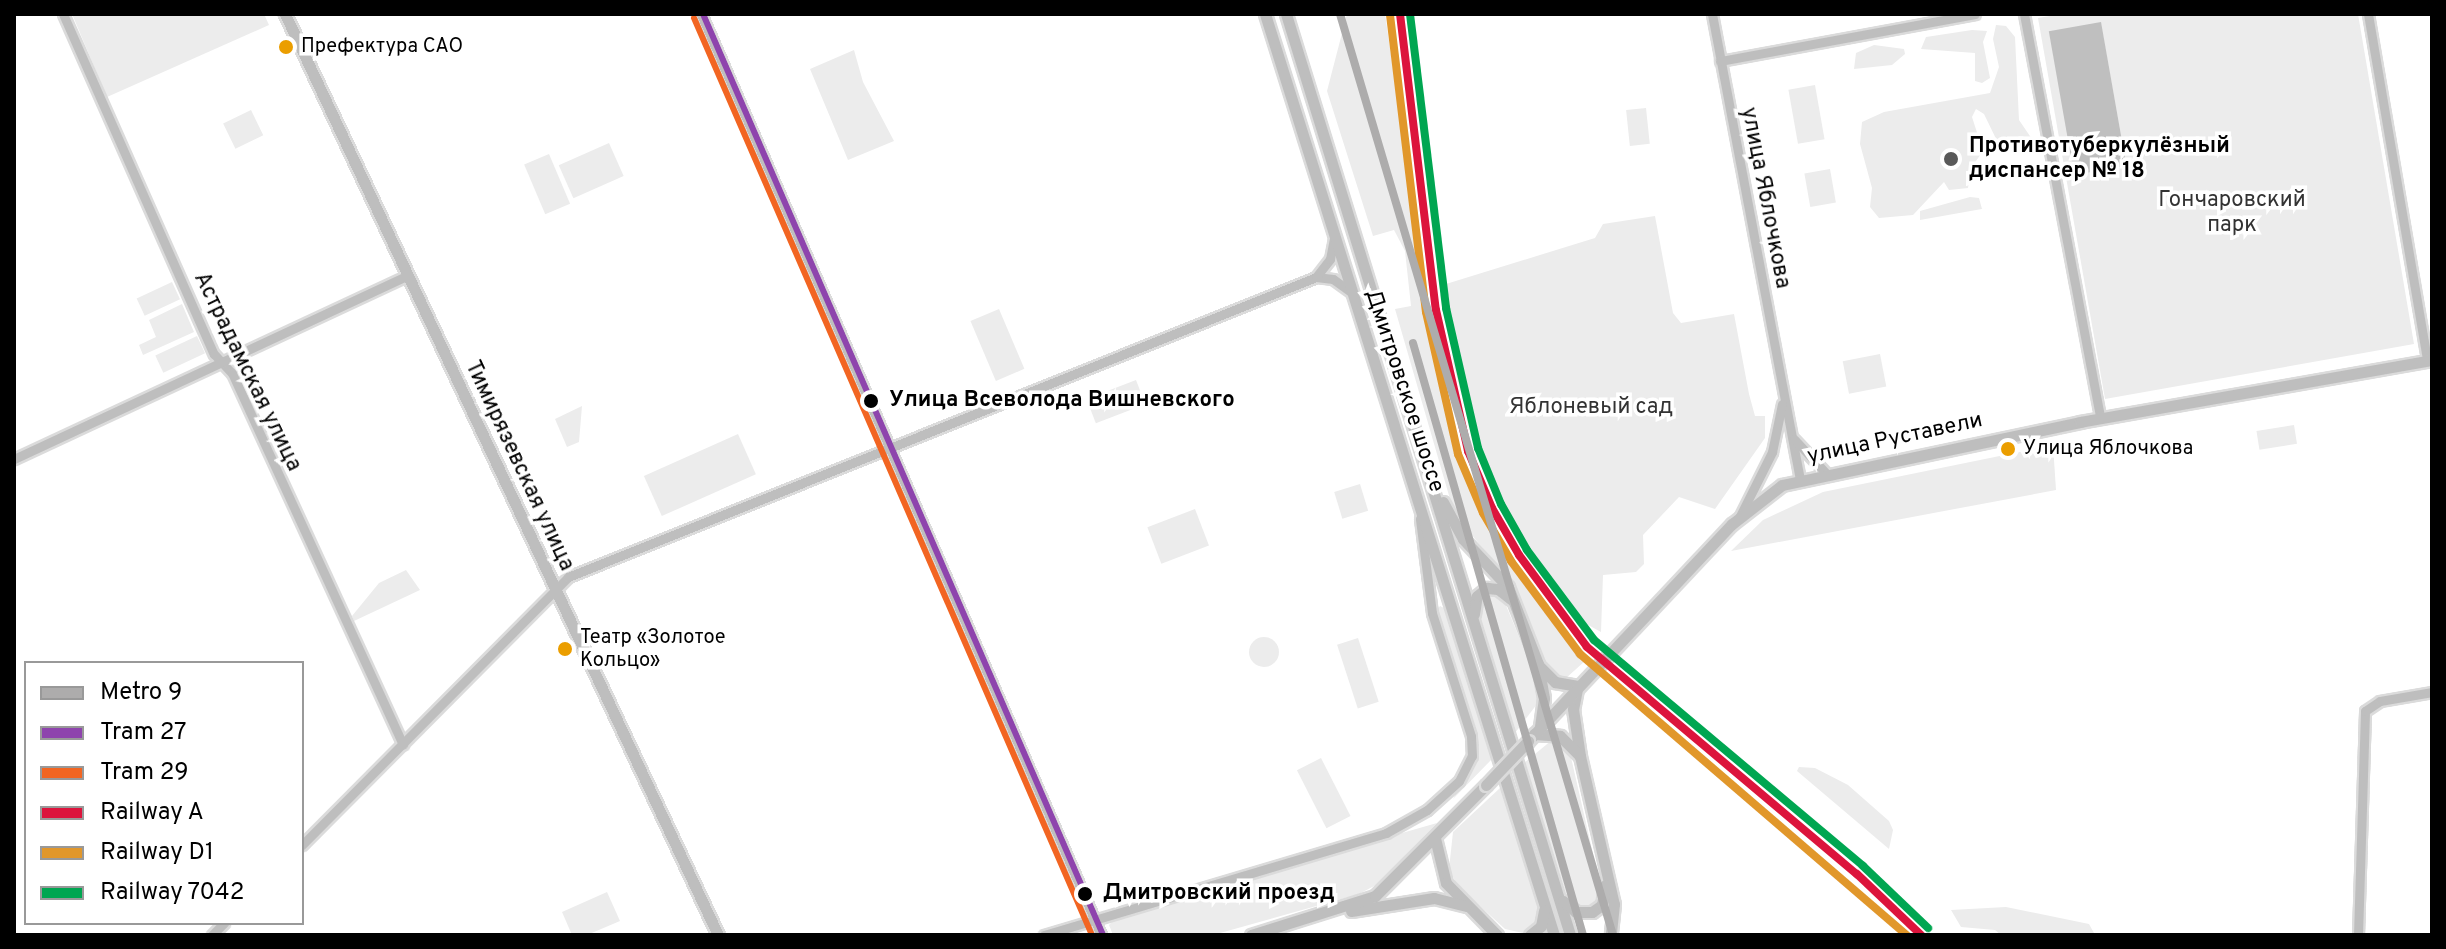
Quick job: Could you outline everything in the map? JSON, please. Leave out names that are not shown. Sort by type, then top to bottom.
[{"type":"main road","name":"Тимирязевская улица","points":[[285,14],[718,935]]},
{"type":"main road","name":"Дмитровское шоссе","points":[[1265,14],[1554,935]]},
{"type":"main road","name":"Дмитровское шоссе","points":[[1286,14],[1570,935]]},
{"type":"main road","name":"улица Руставели","points":[[1435,838],[1740,516],[1769,492],[1825,472],[2100,418],[2430,360]]},
{"type":"main road","points":[[1430,476],[1463,539],[1502,578],[1513,601],[1538,664],[1544,698],[1534,734],[1560,736],[1580,756]]},
{"type":"main road","points":[[1477,634],[1475,601],[1482,591],[1498,589],[1513,601]]},
{"type":"main road","points":[[1538,664],[1555,682],[1581,684],[1573,701],[1580,756],[1614,904],[1611,935]]},
{"type":"main road","points":[[1435,838],[1442,876],[1466,906],[1497,935]]},
{"type":"main road","points":[[1330,914],[1375,896],[1435,838]]},
{"type":"main road","points":[[1558,894],[1570,909],[1592,912],[1605,899],[1604,869]]},
{"type":"main road","points":[[1251,935],[1330,914],[1423,898],[1466,906]]},
{"type":"main road","points":[[1530,935],[1544,920],[1544,902]]},
{"type":"main road","points":[[1486,924],[1505,935]]},
{"type":"street","name":"Астрадамская улица","points":[[63,14],[220,361],[232,373],[403,744]]},
{"type":"street","points":[[701,14],[1101,935]]},
{"type":"street","name":"улица Яблочкова","points":[[1712,14],[1800,479]]},
{"type":"street","points":[[1720,61],[1975,14]]},
{"type":"street","points":[[2024,14],[2100,418]]},
{"type":"street","points":[[2368,14],[2430,360]]},
{"type":"street","points":[[1316,277],[1330,259],[1336,243],[1351,255],[1357,243]]},
{"type":"street","points":[[14,459],[407,276]]},
{"type":"street","points":[[304,843],[571,575],[887,444],[1316,277],[1333,279],[1352,294]]},
{"type":"street","points":[[1740,516],[1772,452],[1782,389]]},
{"type":"street","points":[[1792,436],[1825,472]]},
{"type":"street","points":[[1044,935],[1382,834],[1427,810],[1466,772],[1471,736],[1432,613],[1419,504]]},
{"type":"street","points":[[2358,935],[2365,711],[2380,701],[2432,692]]},
{"type":"green space","points":[[72,14],[264,14],[269,25],[107,97]]},
{"type":"green space","points":[[1347,14],[1385,14],[1440,389],[1460,453],[1508,560],[1585,661],[1565,679],[1549,671],[1516,589],[1458,518],[1450,499],[1395,309],[1411,306],[1405,251],[1394,230],[1373,236],[1327,91]]},
{"type":"green space","name":"Гончаровский парк","points":[[2062,14],[2358,14],[2414,344],[2105,399],[2038,18]]},
{"type":"green space","points":[[1996,25],[2006,26],[2015,37],[2019,120],[2034,142],[2015,149],[2000,147],[1984,114],[1976,109],[1972,117],[1983,151],[1971,168],[1968,188],[1949,190],[1944,182],[1913,215],[1879,218],[1870,207],[1872,188],[1860,144],[1862,122],[1884,112],[1990,93],[1999,67],[1993,39]]},
{"type":"green space","points":[[1972,30],[1987,31],[1983,42],[1990,78],[1982,83],[1975,81],[1975,53],[1921,49],[1926,37]]},
{"type":"green space","points":[[1874,45],[1904,49],[1905,54],[1892,65],[1854,69],[1856,53]]},
{"type":"green space","points":[[854,50],[863,82],[894,141],[848,160],[810,69]]},
{"type":"green space","points":[[1815,85],[1825,139],[1798,144],[1788,90]]},
{"type":"green space","points":[[1646,108],[1650,144],[1630,146],[1626,110]]},
{"type":"green space","points":[[251,110],[263,135],[235,149],[223,124]]},
{"type":"green space","points":[[609,143],[624,176],[573,198],[559,165]]},
{"type":"green space","points":[[549,154],[570,204],[545,214],[524,165]]},
{"type":"green space","points":[[1830,169],[1836,202],[1810,207],[1804,174]]},
{"type":"green space","points":[[1970,197],[1979,198],[1982,209],[1920,220],[1920,211]]},
{"type":"green space","name":"Яблоневый сад","points":[[1655,216],[1673,313],[1681,323],[1734,314],[1755,416],[1765,416],[1765,438],[1715,509],[1679,497],[1643,535],[1644,564],[1636,572],[1603,575],[1601,632],[1581,621],[1566,595],[1532,557],[1475,447],[1453,362],[1446,284],[1595,238],[1603,224]]},
{"type":"green space","points":[[172,282],[180,299],[145,316],[137,298]]},
{"type":"green space","points":[[182,304],[194,332],[143,355],[139,345],[156,337],[149,320]]},
{"type":"green space","points":[[999,309],[1024,369],[996,381],[970,321]]},
{"type":"green space","points":[[197,336],[205,353],[163,373],[155,355]]},
{"type":"green space","points":[[1880,354],[1886,386],[1849,394],[1843,361]]},
{"type":"green space","points":[[1136,380],[1145,404],[1096,423],[1087,399]]},
{"type":"green space","points":[[582,406],[579,442],[567,447],[555,419]]},
{"type":"green space","points":[[2294,425],[2297,444],[2259,450],[2256,431]]},
{"type":"green space","points":[[738,434],[756,474],[662,516],[644,476]]},
{"type":"green space","points":[[2053,445],[2056,490],[1731,551],[1763,520],[1823,492]]},
{"type":"green space","points":[[1360,484],[1368,511],[1342,519],[1334,492]]},
{"type":"green space","points":[[1195,509],[1209,545],[1161,564],[1147,527]]},
{"type":"green space","points":[[406,570],[420,590],[354,621],[352,616],[379,583]]},
{"type":"green space","points":[[1487,593],[1503,598],[1535,676],[1537,704],[1515,733],[1477,608]]},
{"type":"green space","points":[[1440,606],[1446,609],[1492,759],[1453,799],[1477,752],[1436,611]]},
{"type":"green space","points":[[1264,637],[1275,641],[1279,652],[1275,663],[1264,667],[1253,663],[1249,652],[1253,641]]},
{"type":"green space","points":[[1358,638],[1379,702],[1358,709],[1337,645]]},
{"type":"green space","points":[[1552,740],[1570,753],[1602,893],[1593,907],[1578,909],[1567,897],[1524,763]]},
{"type":"green space","points":[[1321,758],[1351,816],[1326,828],[1297,770]]},
{"type":"green space","points":[[1799,767],[1815,768],[1848,785],[1889,821],[1893,830],[1889,849],[1797,771]]},
{"type":"green space","points":[[1501,787],[1538,906],[1537,922],[1523,933],[1505,929],[1457,885],[1449,869],[1453,832]]},
{"type":"green space","points":[[1437,823],[1376,885],[1359,894],[1213,935],[1113,935],[1109,925],[1119,914]]},
{"type":"green space","points":[[607,892],[620,921],[587,935],[572,935],[562,912]]},
{"type":"green space","points":[[2006,907],[2089,924],[2094,933],[2001,935],[1995,930],[1961,927],[1951,910]]},
{"type":"shaded area","points":[[2101,22],[2126,166],[2074,175],[2049,31]]},
{"type":"metro line","name":"9","points":[[1340,14],[1613,935]]},
{"type":"metro line","name":"9","points":[[1413,343],[1583,935]]},
{"type":"tram line","name":"27","points":[[703,14],[1103,935]]},
{"type":"tram line","name":"29","points":[[694,18],[1092,935]]},
{"type":"rail line","name":"A","points":[[1400,14],[1436,310],[1468,451],[1492,508],[1519,555],[1587,647],[1857,874],[1921,935]]},
{"type":"rail line","name":"7042","points":[[1410,14],[1446,308],[1478,448],[1501,504],[1527,550],[1594,640],[1863,866],[1928,928]]},
{"type":"rail line","name":"D1","points":[[1390,15],[1426,312],[1458,454],[1483,513],[1511,561],[1580,654],[1907,935]]},
{"type":"place","name":"Префектура САО","points":[[286,47]]},
{"type":"place","name":"Противотуберкулёзный диспансер № 18","points":[[1951,159]]},
{"type":"place","name":"Улица Всеволода Вишневского","points":[[871,401]]},
{"type":"place","name":"Улица Яблочкова","points":[[2008,449]]},
{"type":"place","name":"Театр «Золотое Кольцо»","points":[[565,649]]},
{"type":"place","name":"Дмитровский проезд","points":[[1085,894]]}]
